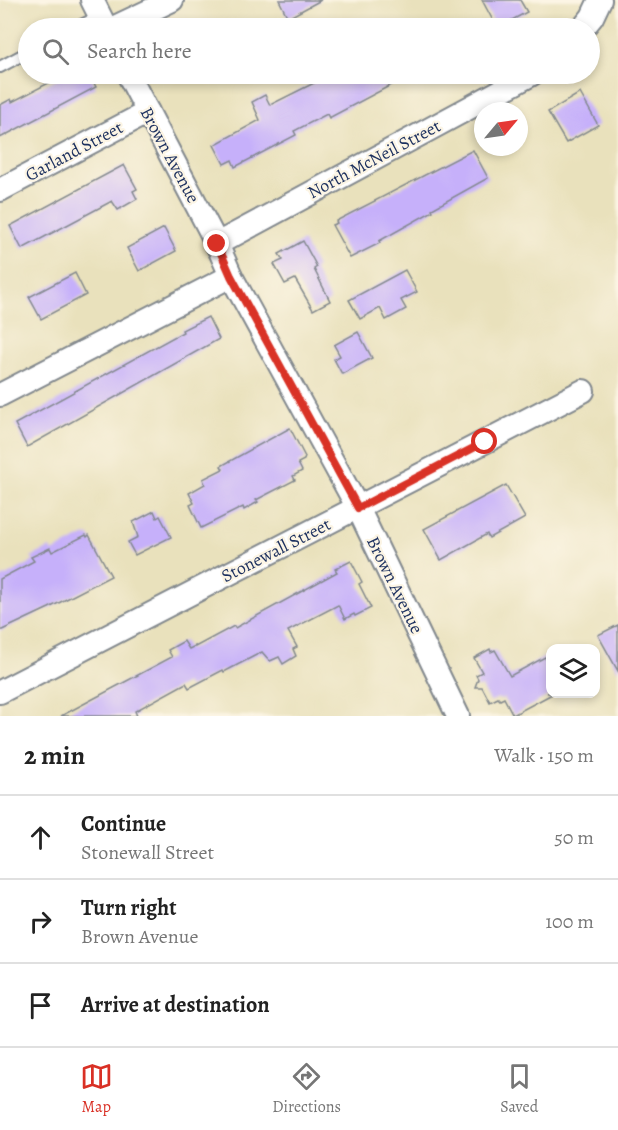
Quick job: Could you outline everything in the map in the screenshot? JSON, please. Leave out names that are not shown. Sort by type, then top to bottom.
[{"type":"street","points":[[103,18],[172,0]]},
{"type":"street","points":[[590,18],[600,0]]},
{"type":"street","name":"Brown Avenue","points":[[133,84],[217,244],[231,276],[358,508],[458,716]]},
{"type":"street","name":"North McNeil Street","points":[[217,244],[513,84]]},
{"type":"street","name":"Garland Street","points":[[0,190],[148,112]]},
{"type":"street","points":[[0,395],[231,276]]},
{"type":"street","name":"Stonewall Street","points":[[0,692],[583,391]]},
{"type":"lane","points":[[0,67],[18,57]]},
{"type":"building","points":[[279,0],[321,0],[288,18]]},
{"type":"building","points":[[482,0],[520,0],[527,12],[516,18],[492,18]]},
{"type":"building","points":[[47,84],[94,84],[96,87],[0,138],[0,105],[11,99],[12,102]]},
{"type":"building","points":[[312,84],[393,84],[329,118],[327,114],[294,131],[296,135],[235,167],[232,160],[224,164],[214,145],[260,120],[252,102],[265,95],[270,105]]},
{"type":"building","points":[[580,93],[598,125],[566,143],[548,112]]},
{"type":"building","points":[[473,150],[474,156],[476,156],[488,178],[432,209],[433,211],[379,241],[380,243],[350,258],[332,225],[337,223],[336,221]]},
{"type":"building","points":[[124,165],[137,189],[133,191],[137,199],[118,210],[112,201],[22,249],[10,226]]},
{"type":"building","points":[[164,228],[176,251],[139,271],[127,248]]},
{"type":"building","points":[[303,241],[317,267],[314,269],[330,301],[313,310],[295,279],[285,284],[274,264],[283,260],[279,254]]},
{"type":"building","points":[[405,270],[417,292],[401,300],[406,309],[386,320],[380,308],[360,319],[349,300]]},
{"type":"building","points":[[75,273],[86,295],[41,319],[29,297]]},
{"type":"building","points":[[208,317],[219,339],[27,447],[15,424]]},
{"type":"building","points":[[358,332],[372,358],[342,374],[334,359],[340,356],[334,345]]},
{"type":"building","points":[[290,428],[305,457],[298,463],[302,471],[293,476],[295,480],[256,500],[258,502],[244,510],[243,507],[201,528],[190,505],[194,503],[189,493],[205,484],[203,479],[223,469],[221,466]]},
{"type":"building","points":[[506,485],[525,518],[489,538],[487,534],[441,560],[424,529]]},
{"type":"building","points":[[154,511],[157,518],[160,516],[171,537],[135,555],[128,542],[138,537],[133,522]]},
{"type":"building","points":[[86,535],[87,537],[89,535],[111,576],[0,631],[0,579],[34,561],[31,557],[50,548],[52,552]]},
{"type":"building","points":[[351,561],[362,582],[359,584],[371,608],[345,619],[338,605],[288,631],[297,647],[293,649],[296,656],[283,664],[279,657],[270,661],[262,652],[189,688],[186,683],[135,711],[137,716],[61,716],[172,657],[168,650],[184,641],[189,649],[234,626],[235,628],[337,572],[335,569]]},
{"type":"building","points":[[618,625],[618,671],[598,635]]},
{"type":"building","points":[[490,649],[491,652],[495,650],[510,676],[545,657],[546,697],[513,715],[504,698],[490,702],[482,687],[475,687],[478,679],[476,675],[482,672],[474,658]]},
{"type":"route","points":[[217,244],[231,276],[358,508],[485,442]]}]
